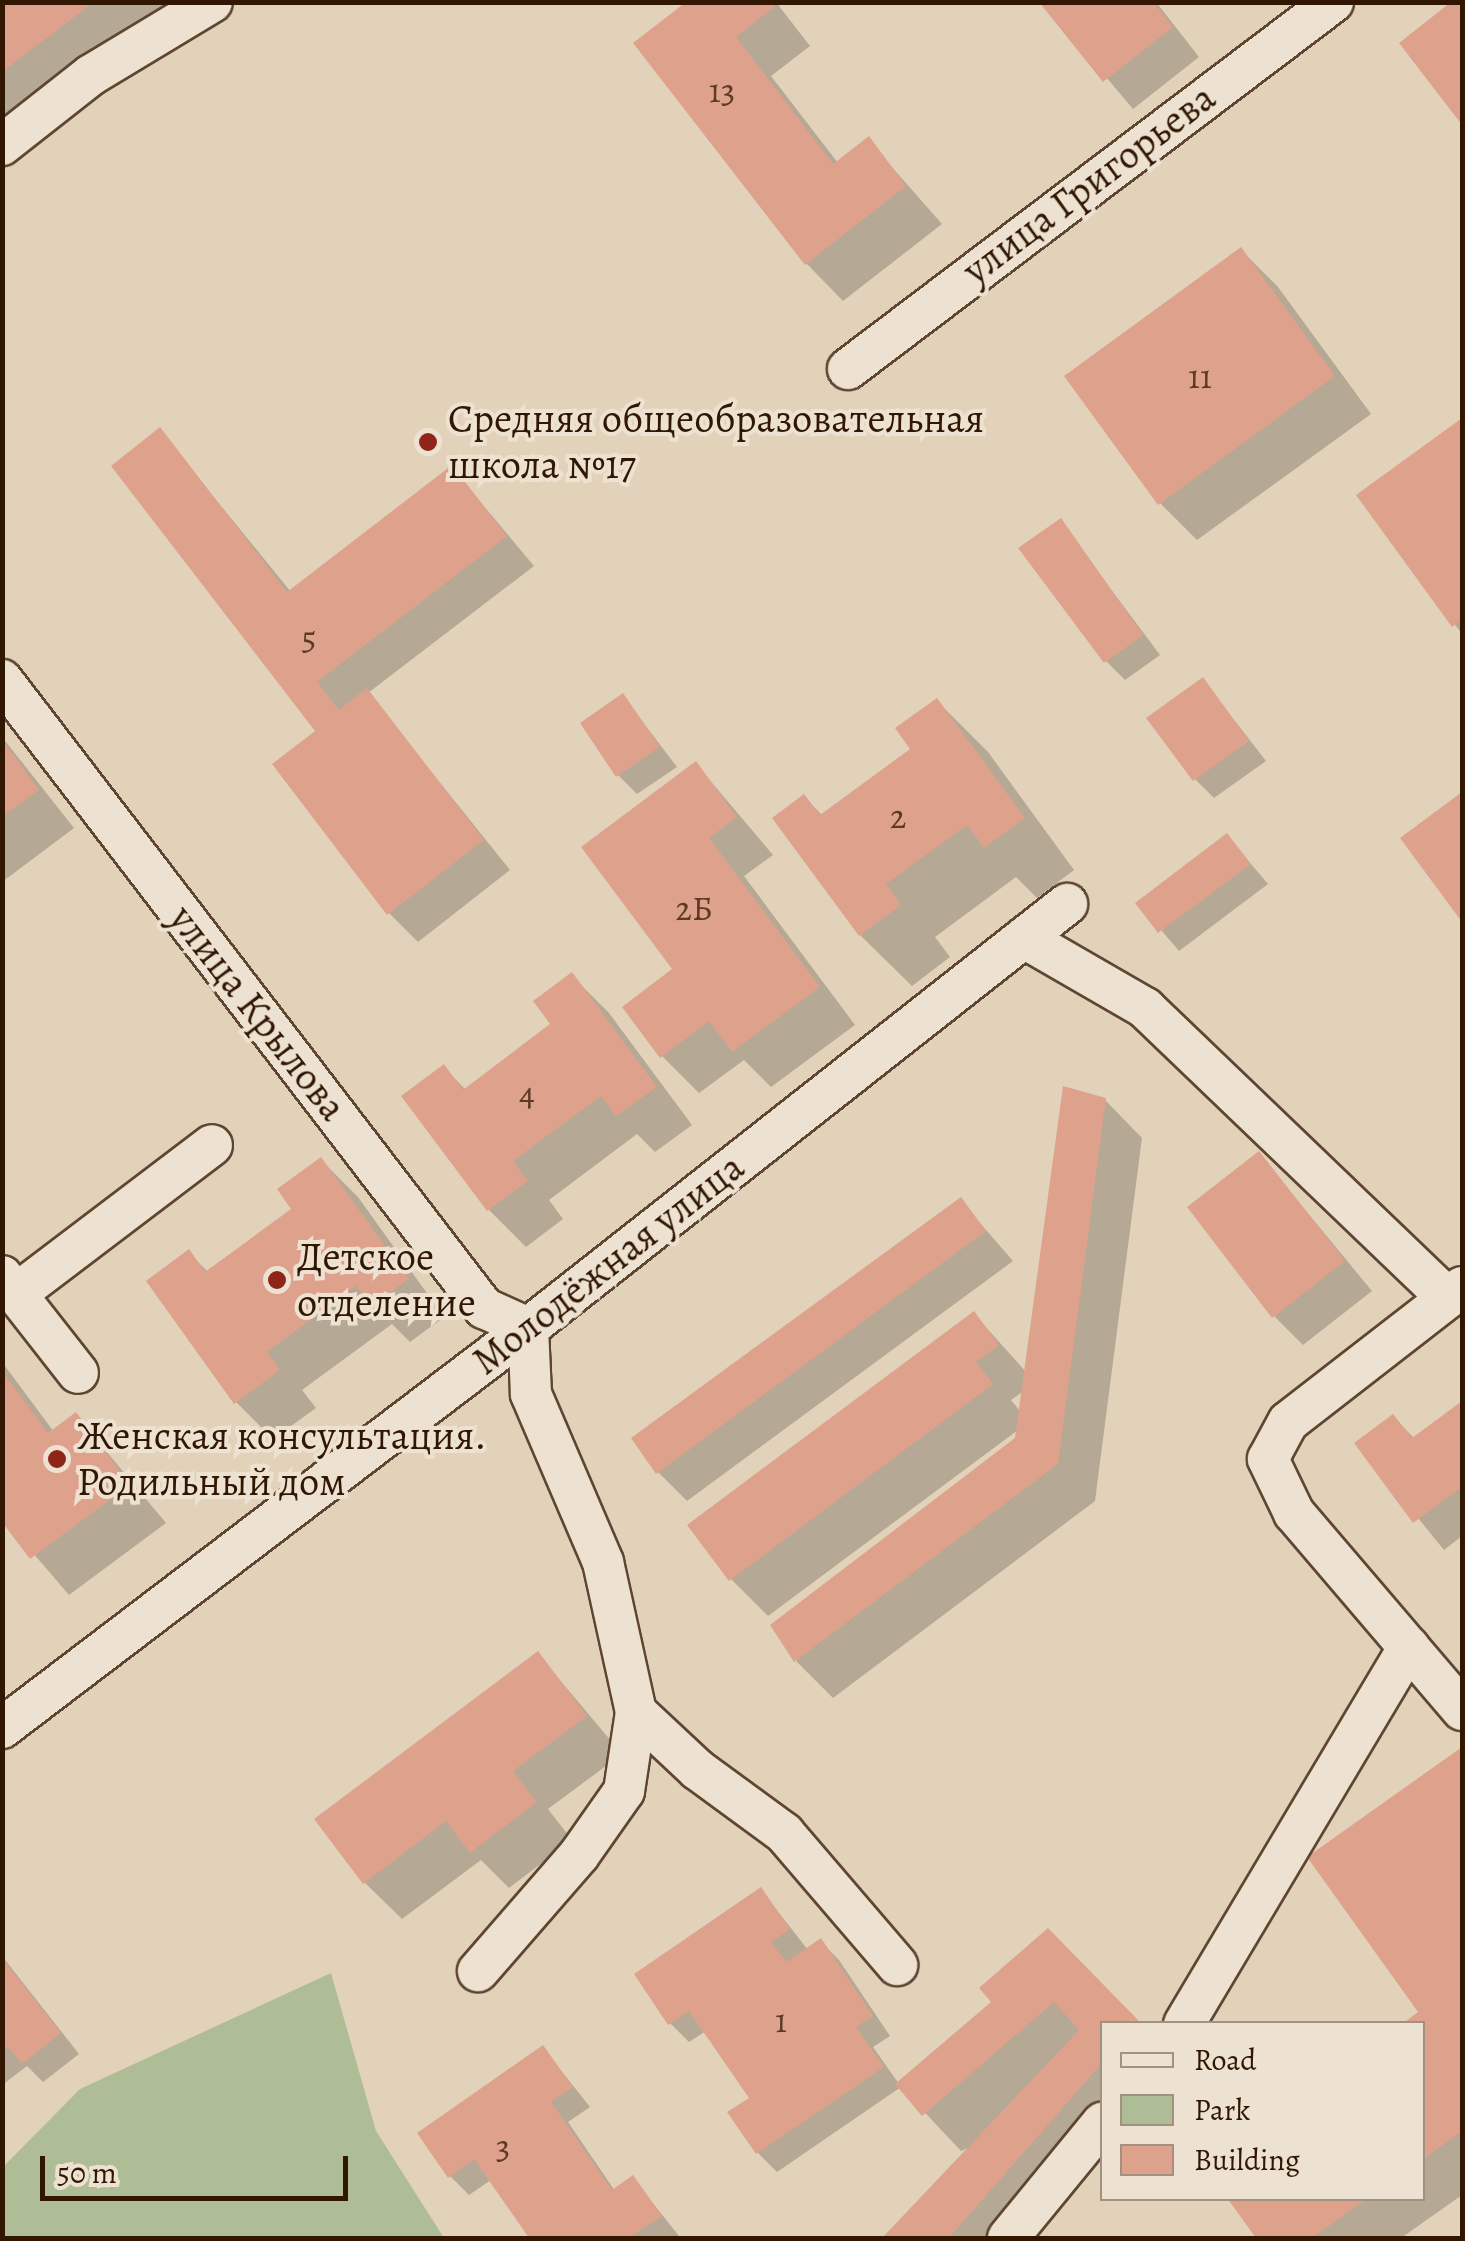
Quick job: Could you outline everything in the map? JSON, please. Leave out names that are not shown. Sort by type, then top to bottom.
[{"type":"street","points":[[2,145],[91,76],[212,2]]},
{"type":"street","name":"улица Григорьева","points":[[848,370],[1333,2]]},
{"type":"street","name":"улица Крылова","points":[[2,680],[484,1308],[528,1328]]},
{"type":"street","name":"Молодёжная улица","points":[[2,1728],[528,1328],[1067,904]]},
{"type":"street","points":[[1024,938],[1145,1008],[1455,1293],[1288,1422],[1268,1459],[1294,1512],[1462,1710]]},
{"type":"street","points":[[78,1373],[10,1285],[212,1145]]},
{"type":"street","points":[[478,1971],[579,1855],[624,1791],[636,1712],[603,1562],[530,1394],[528,1328]]},
{"type":"street","points":[[1186,2021],[1409,1647]]},
{"type":"street","points":[[636,1712],[698,1770],[784,1833],[897,1966]]},
{"type":"street","points":[[1008,2238],[1100,2125]]},
{"type":"green space","points":[[331,1973],[376,2131],[444,2238],[3,2238],[3,2167],[80,2089]]},
{"type":"building","points":[[2,2],[94,2],[2,72]]},
{"type":"building","points":[[686,2],[771,2],[774,7],[736,37],[833,164],[869,136],[906,186],[805,265],[633,43]]},
{"type":"building","points":[[1039,2],[1153,2],[1173,27],[1103,82]]},
{"type":"building","points":[[1451,2],[1462,2],[1462,125],[1399,43]]},
{"type":"building","points":[[1241,247],[1335,376],[1158,505],[1064,376]]},
{"type":"building","points":[[1462,418],[1462,619],[1452,627],[1356,495]]},
{"type":"building","points":[[160,427],[287,592],[452,465],[507,536],[317,682],[339,710],[367,688],[484,840],[387,915],[272,764],[315,731],[111,466]]},
{"type":"building","points":[[1061,518],[1143,635],[1104,663],[1018,548]]},
{"type":"building","points":[[1203,677],[1249,741],[1193,781],[1146,718]]},
{"type":"building","points":[[623,693],[660,747],[616,777],[580,723]]},
{"type":"building","points":[[937,698],[1025,818],[984,848],[967,825],[886,884],[901,905],[859,936],[772,818],[804,794],[820,815],[910,749],[895,728]]},
{"type":"building","points":[[2,739],[39,790],[2,817]]},
{"type":"building","points":[[696,761],[737,817],[709,838],[820,987],[732,1052],[709,1021],[660,1058],[622,1007],[672,969],[581,847]]},
{"type":"building","points":[[1462,792],[1462,922],[1400,838]]},
{"type":"building","points":[[1227,833],[1251,864],[1158,933],[1135,903]]},
{"type":"building","points":[[572,972],[657,1087],[616,1116],[601,1096],[513,1161],[528,1181],[487,1211],[401,1096],[444,1064],[463,1090],[550,1024],[533,1001]]},
{"type":"building","points":[[1063,1086],[1106,1098],[1058,1464],[794,1662],[770,1625],[1015,1438]]},
{"type":"building","points":[[1259,1151],[1345,1261],[1272,1318],[1187,1207]]},
{"type":"building","name":"Детское отделение","points":[[321,1157],[409,1279],[371,1306],[356,1286],[267,1352],[280,1370],[234,1404],[146,1281],[189,1249],[205,1272],[291,1209],[277,1189]]},
{"type":"building","points":[[961,1197],[986,1231],[656,1474],[631,1438]]},
{"type":"building","points":[[974,1311],[999,1345],[976,1362],[993,1384],[729,1581],[687,1525]]},
{"type":"building","name":"Женская консультация. Родильный дом","points":[[2,1371],[48,1433],[76,1412],[130,1485],[30,1559],[2,1522]]},
{"type":"building","points":[[1462,1401],[1462,1487],[1413,1523],[1354,1443],[1393,1414],[1412,1438]]},
{"type":"building","points":[[538,1651],[587,1716],[513,1771],[537,1802],[470,1853],[446,1821],[363,1884],[314,1819]]},
{"type":"building","points":[[1462,1747],[1462,2131],[1425,2158],[1425,2021],[1406,2021],[1418,2012],[1307,1857]]},
{"type":"building","points":[[761,1887],[790,1929],[771,1942],[786,1962],[821,1938],[873,2016],[856,2027],[884,2067],[756,2154],[727,2112],[749,2098],[689,2011],[668,2025],[634,1974]]},
{"type":"building","points":[[1048,1928],[1139,2021],[1100,2021],[1100,2065],[949,2238],[882,2238],[1079,2030],[1054,2002],[922,2116],[895,2084],[991,2002],[979,1988]]},
{"type":"building","points":[[2,1958],[61,2033],[22,2064],[8,2046],[2,2051]]},
{"type":"building","points":[[543,2045],[573,2087],[551,2102],[612,2190],[633,2175],[662,2216],[629,2238],[529,2238],[474,2159],[448,2178],[417,2133]]},
{"type":"building","points":[[1229,2201],[1364,2201],[1312,2238],[1256,2238]]},
{"type":"place","name":"Средняя общеобразовательная школа №17","points":[[428,442]]},
{"type":"place","name":"Детское отделение","points":[[277,1280]]},
{"type":"place","name":"Женская консультация. Родильный дом","points":[[57,1459]]}]
